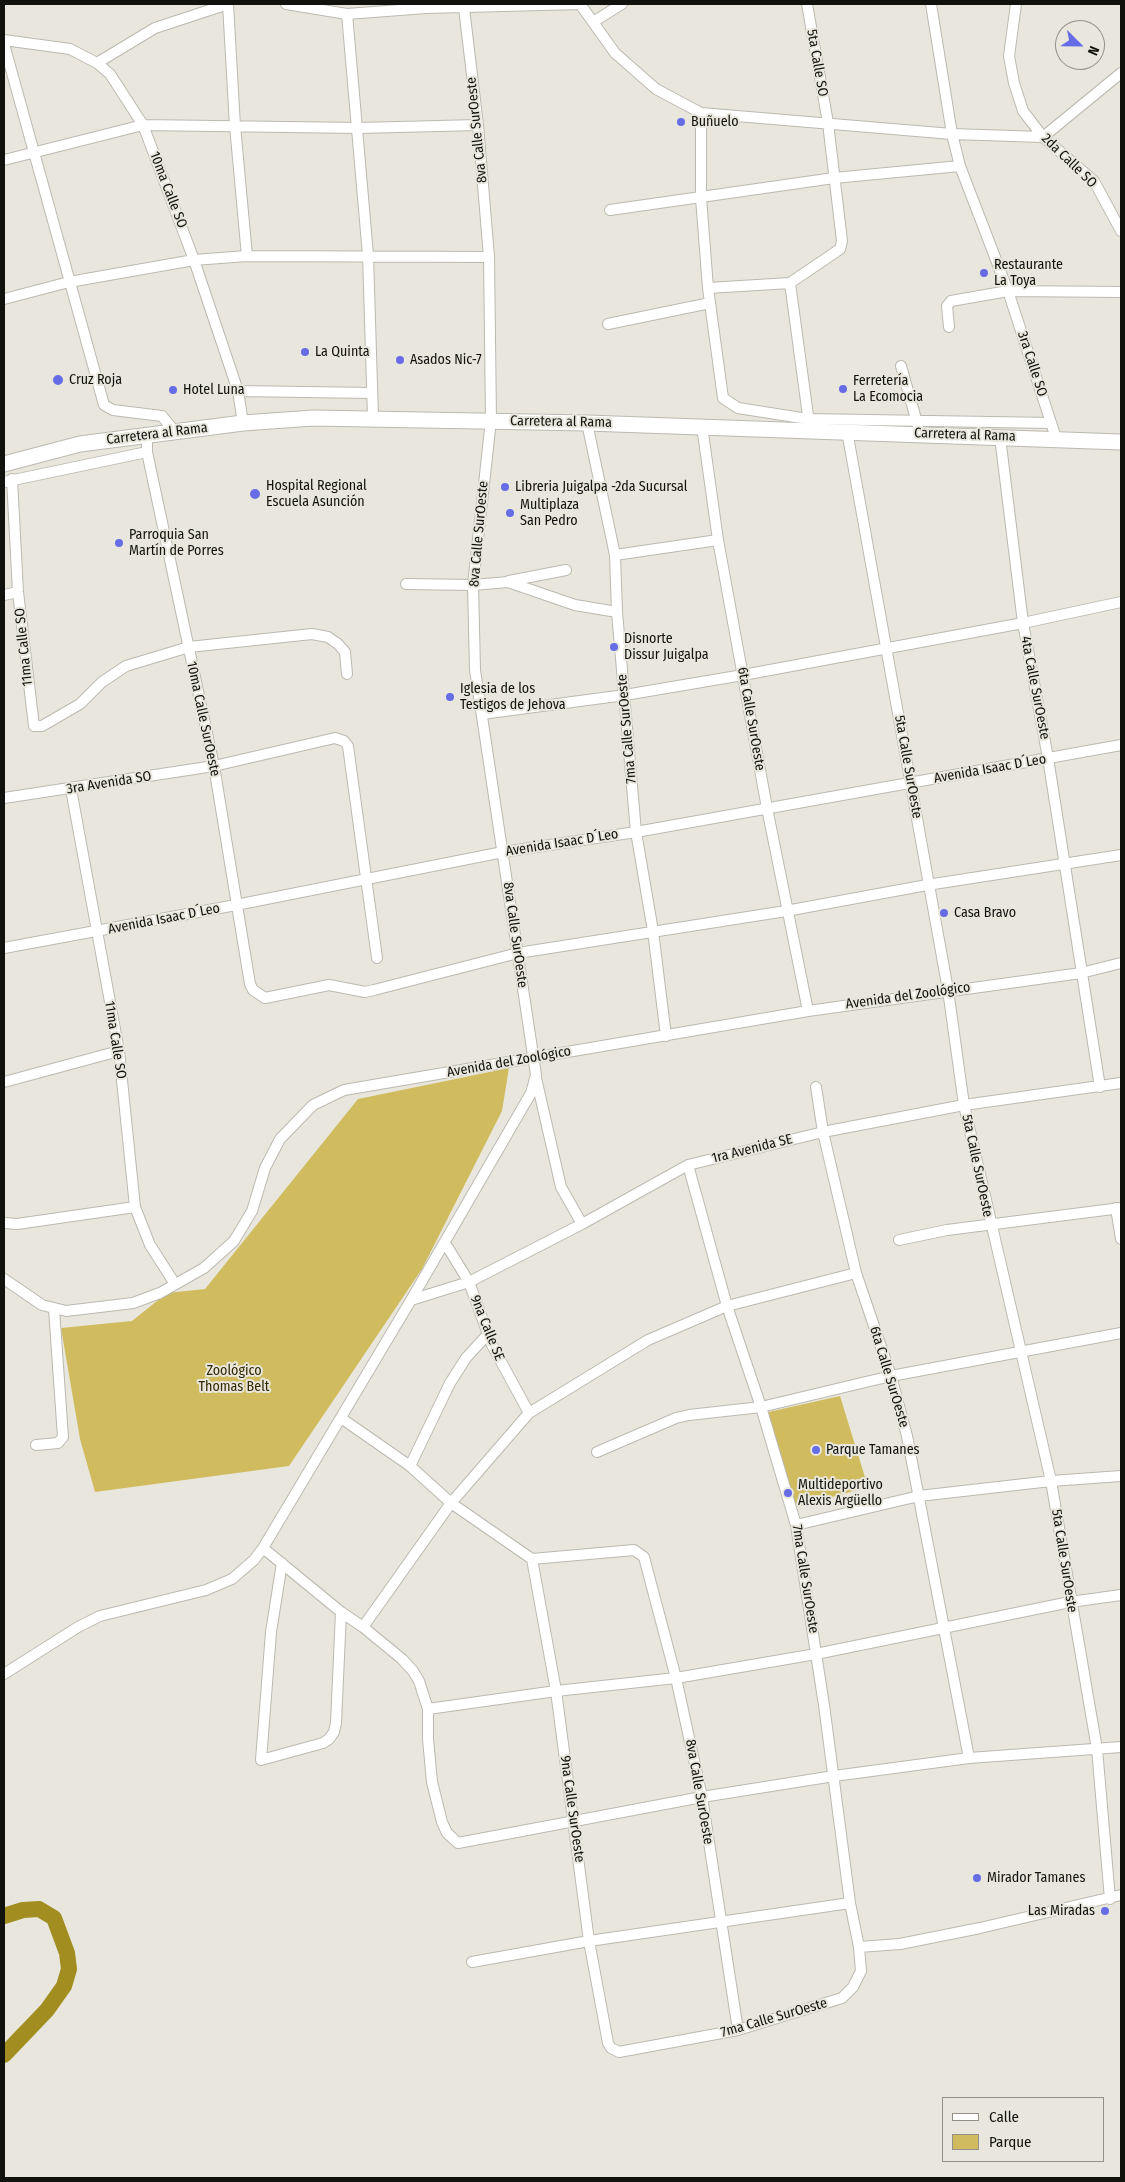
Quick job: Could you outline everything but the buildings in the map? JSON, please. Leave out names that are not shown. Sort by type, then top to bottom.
[{"type":"highway","name":"Carretera al Rama","points":[[4,464],[80,444],[243,423],[313,418],[491,420],[702,426],[809,424],[847,431],[919,427],[1000,437],[1053,431],[1121,442]]},
{"type":"street","points":[[97,64],[155,28],[228,4],[235,126],[247,256]]},
{"type":"street","points":[[286,4],[348,14],[580,4],[615,53],[656,90],[701,113],[952,134],[1043,137],[1121,73]]},
{"type":"street","points":[[593,22],[622,4]]},
{"type":"street","name":"5ta Calle SO","points":[[790,283],[840,249],[842,241],[828,123],[807,4]]},
{"type":"street","name":"3ra Calle SO","points":[[931,4],[952,134],[960,166],[1008,291],[1053,431]]},
{"type":"street","name":"2da Calle SO","points":[[1016,4],[1009,56],[1014,83],[1024,111],[1043,137],[1094,180],[1121,231]]},
{"type":"street","name":"8va Calle SurOeste","points":[[464,8],[478,125],[489,256],[491,420],[474,585],[475,670],[532,1057],[561,1186],[582,1224]]},
{"type":"street","points":[[348,14],[368,255],[373,418]]},
{"type":"street","name":"10ma Calle SO","points":[[4,40],[70,49],[97,64],[110,74],[143,125],[194,260],[238,391],[243,423]]},
{"type":"street","points":[[4,44],[104,405],[113,410],[162,416],[175,432]]},
{"type":"street","points":[[701,113],[701,198],[708,288],[723,398],[738,408],[809,424],[1053,431]]},
{"type":"street","points":[[4,160],[143,125],[358,128],[478,125]]},
{"type":"street","points":[[610,210],[834,178],[960,166]]},
{"type":"street","points":[[4,299],[69,282],[194,260],[247,256],[489,256]]},
{"type":"street","points":[[708,288],[790,283],[809,424]]},
{"type":"street","points":[[949,326],[947,306],[952,301],[1008,291],[1121,292]]},
{"type":"street","points":[[608,324],[710,303]]},
{"type":"street","points":[[901,366],[919,427]]},
{"type":"street","points":[[238,391],[372,393]]},
{"type":"street","name":"7ma Calle SurOeste","points":[[587,423],[615,554],[617,612],[636,832],[653,931],[666,1036]]},
{"type":"street","name":"6ta Calle SurOeste","points":[[702,426],[718,540],[786,911],[808,1011]]},
{"type":"street","name":"5ta Calle SurOeste","points":[[847,431],[912,783],[927,885],[948,990],[964,1105],[990,1225],[1022,1351],[1050,1481],[1097,1749],[1110,1899]]},
{"type":"street","name":"10ma Calle SurOeste","points":[[147,435],[148,452],[214,766],[236,905],[250,984],[253,990],[264,998],[329,984],[357,991],[374,990],[518,953]]},
{"type":"street","name":"4ta Calle SurOeste","points":[[1000,437],[1023,623],[1048,758],[1063,864],[1100,1087]]},
{"type":"street","points":[[8,481],[148,452]]},
{"type":"street","name":"11ma Calle SO","points":[[8,481],[32,723],[36,727],[42,726],[80,704],[102,682],[126,666],[189,647]]},
{"type":"street","points":[[615,554],[718,540]]},
{"type":"street","points":[[406,584],[474,585],[508,582],[566,570]]},
{"type":"street","points":[[508,582],[575,604],[617,612]]},
{"type":"street","points":[[4,594],[18,592]]},
{"type":"street","points":[[482,714],[625,695],[743,675],[1023,623],[1121,602]]},
{"type":"street","points":[[189,647],[312,634],[328,637],[338,644],[345,652],[347,674]]},
{"type":"street","name":"3ra Avenida SO","points":[[4,798],[214,766],[335,738],[344,740],[348,746],[368,879]]},
{"type":"street","name":"Avenida Isaac D´Leo","points":[[4,948],[96,932],[503,852],[636,832],[1121,745]]},
{"type":"street","name":"11ma Calle SO","points":[[71,789],[119,1051],[135,1207],[150,1245],[174,1284]]},
{"type":"street","points":[[518,953],[786,911],[927,885],[1121,855]]},
{"type":"street","points":[[368,879],[377,958]]},
{"type":"street","name":"Avenida del Zoológico","points":[[4,1279],[26,1296],[54,1309],[75,1312],[133,1304],[152,1298],[211,1263],[234,1241],[252,1211],[265,1168],[280,1139],[313,1105],[344,1090],[808,1011],[1081,973],[1121,963]]},
{"type":"street","points":[[4,1082],[119,1051]]},
{"type":"street","points":[[4,1674],[100,1616],[206,1590],[232,1579],[245,1570],[263,1548],[445,1243],[522,1111],[531,1092],[536,1075]]},
{"type":"street","name":"1ra Avenida SE","points":[[411,1300],[469,1282],[582,1224],[688,1165],[823,1132],[964,1105],[1121,1083]]},
{"type":"street","name":"6ta Calle SurOeste","points":[[816,1087],[823,1132],[856,1273],[891,1376],[919,1496],[968,1758]]},
{"type":"street","name":"7ma Calle SurOeste","points":[[620,2052],[738,2030],[842,1998],[853,1987],[861,1971],[796,1525],[761,1407],[727,1306],[688,1165]]},
{"type":"street","points":[[4,1223],[17,1224],[135,1207]]},
{"type":"street","points":[[899,1240],[946,1230],[1119,1208],[1121,1239]]},
{"type":"street","name":"9na Calle SE","points":[[445,1243],[469,1282],[487,1334],[529,1413]]},
{"type":"street","points":[[363,1627],[451,1503],[529,1413],[648,1340],[727,1306],[856,1273]]},
{"type":"street","points":[[36,1445],[58,1443],[63,1436],[54,1309]]},
{"type":"street","points":[[597,1452],[676,1418],[705,1412],[761,1407],[891,1376],[1121,1333]]},
{"type":"street","points":[[410,1466],[450,1383],[466,1358],[487,1334]]},
{"type":"street","points":[[341,1418],[410,1466],[451,1503],[532,1560]]},
{"type":"street","points":[[796,1525],[919,1496],[1050,1481],[1121,1476]]},
{"type":"street","points":[[263,1548],[402,1659],[419,1681],[428,1709],[428,1739],[432,1782],[442,1822],[447,1833],[458,1843],[702,1797],[834,1776],[968,1758],[1121,1747]]},
{"type":"street","name":"8va Calle SurOeste","points":[[532,1560],[634,1550],[644,1557],[676,1678],[702,1797],[738,2030]]},
{"type":"street","name":"9na Calle SurOeste","points":[[532,1560],[556,1691],[589,1941],[608,2043],[611,2048],[620,2052]]},
{"type":"street","points":[[282,1563],[271,1632],[261,1760],[323,1743],[329,1740],[334,1732],[341,1612]]},
{"type":"street","points":[[428,1709],[556,1691],[676,1678],[816,1654],[1070,1602],[1121,1595]]},
{"type":"street","points":[[858,1947],[900,1944],[1110,1899],[1121,1895]]},
{"type":"street","points":[[472,1962],[589,1941],[850,1903]]},
{"type":"green space","name":"Zoológico Thomas Belt","points":[[509,1068],[502,1111],[422,1269],[289,1466],[95,1492],[80,1439],[61,1328],[132,1321],[167,1293],[205,1289],[358,1099]]},
{"type":"green space","name":"Parque Tamanes","points":[[840,1396],[868,1487],[793,1508],[764,1413]]},
{"type":"waterway","points":[[4,1916],[23,1910],[39,1909],[54,1918],[67,1953],[69,1969],[64,1986],[47,2010],[4,2055]]},
{"type":"place","name":"Buñuelo","points":[[681,122]]},
{"type":"place","name":"Restaurante La Toya","points":[[984,273]]},
{"type":"place","name":"La Quinta","points":[[305,352]]},
{"type":"place","name":"Asados Nic-7","points":[[400,360]]},
{"type":"place","name":"Cruz Roja","points":[[58,380]]},
{"type":"place","name":"Ferretería La Ecomocia","points":[[843,389]]},
{"type":"place","name":"Hotel Luna","points":[[173,390]]},
{"type":"place","name":"Libreria Juigalpa -2da Sucursal","points":[[505,487]]},
{"type":"place","name":"Hospital Regional Escuela Asunción","points":[[255,494]]},
{"type":"place","name":"Multiplaza San Pedro","points":[[510,513]]},
{"type":"place","name":"Parroquia San Martín de Porres","points":[[119,543]]},
{"type":"place","name":"Disnorte Dissur Juigalpa","points":[[614,647]]},
{"type":"place","name":"Iglesia de los Testigos de Jehova","points":[[450,697]]},
{"type":"place","name":"Casa Bravo","points":[[944,913]]},
{"type":"place","name":"Parque Tamanes","points":[[816,1450]]},
{"type":"place","name":"Multideportivo Alexis Argüello","points":[[788,1493]]},
{"type":"place","name":"Mirador Tamanes","points":[[977,1878]]},
{"type":"place","name":"Las Miradas","points":[[1105,1911]]}]
